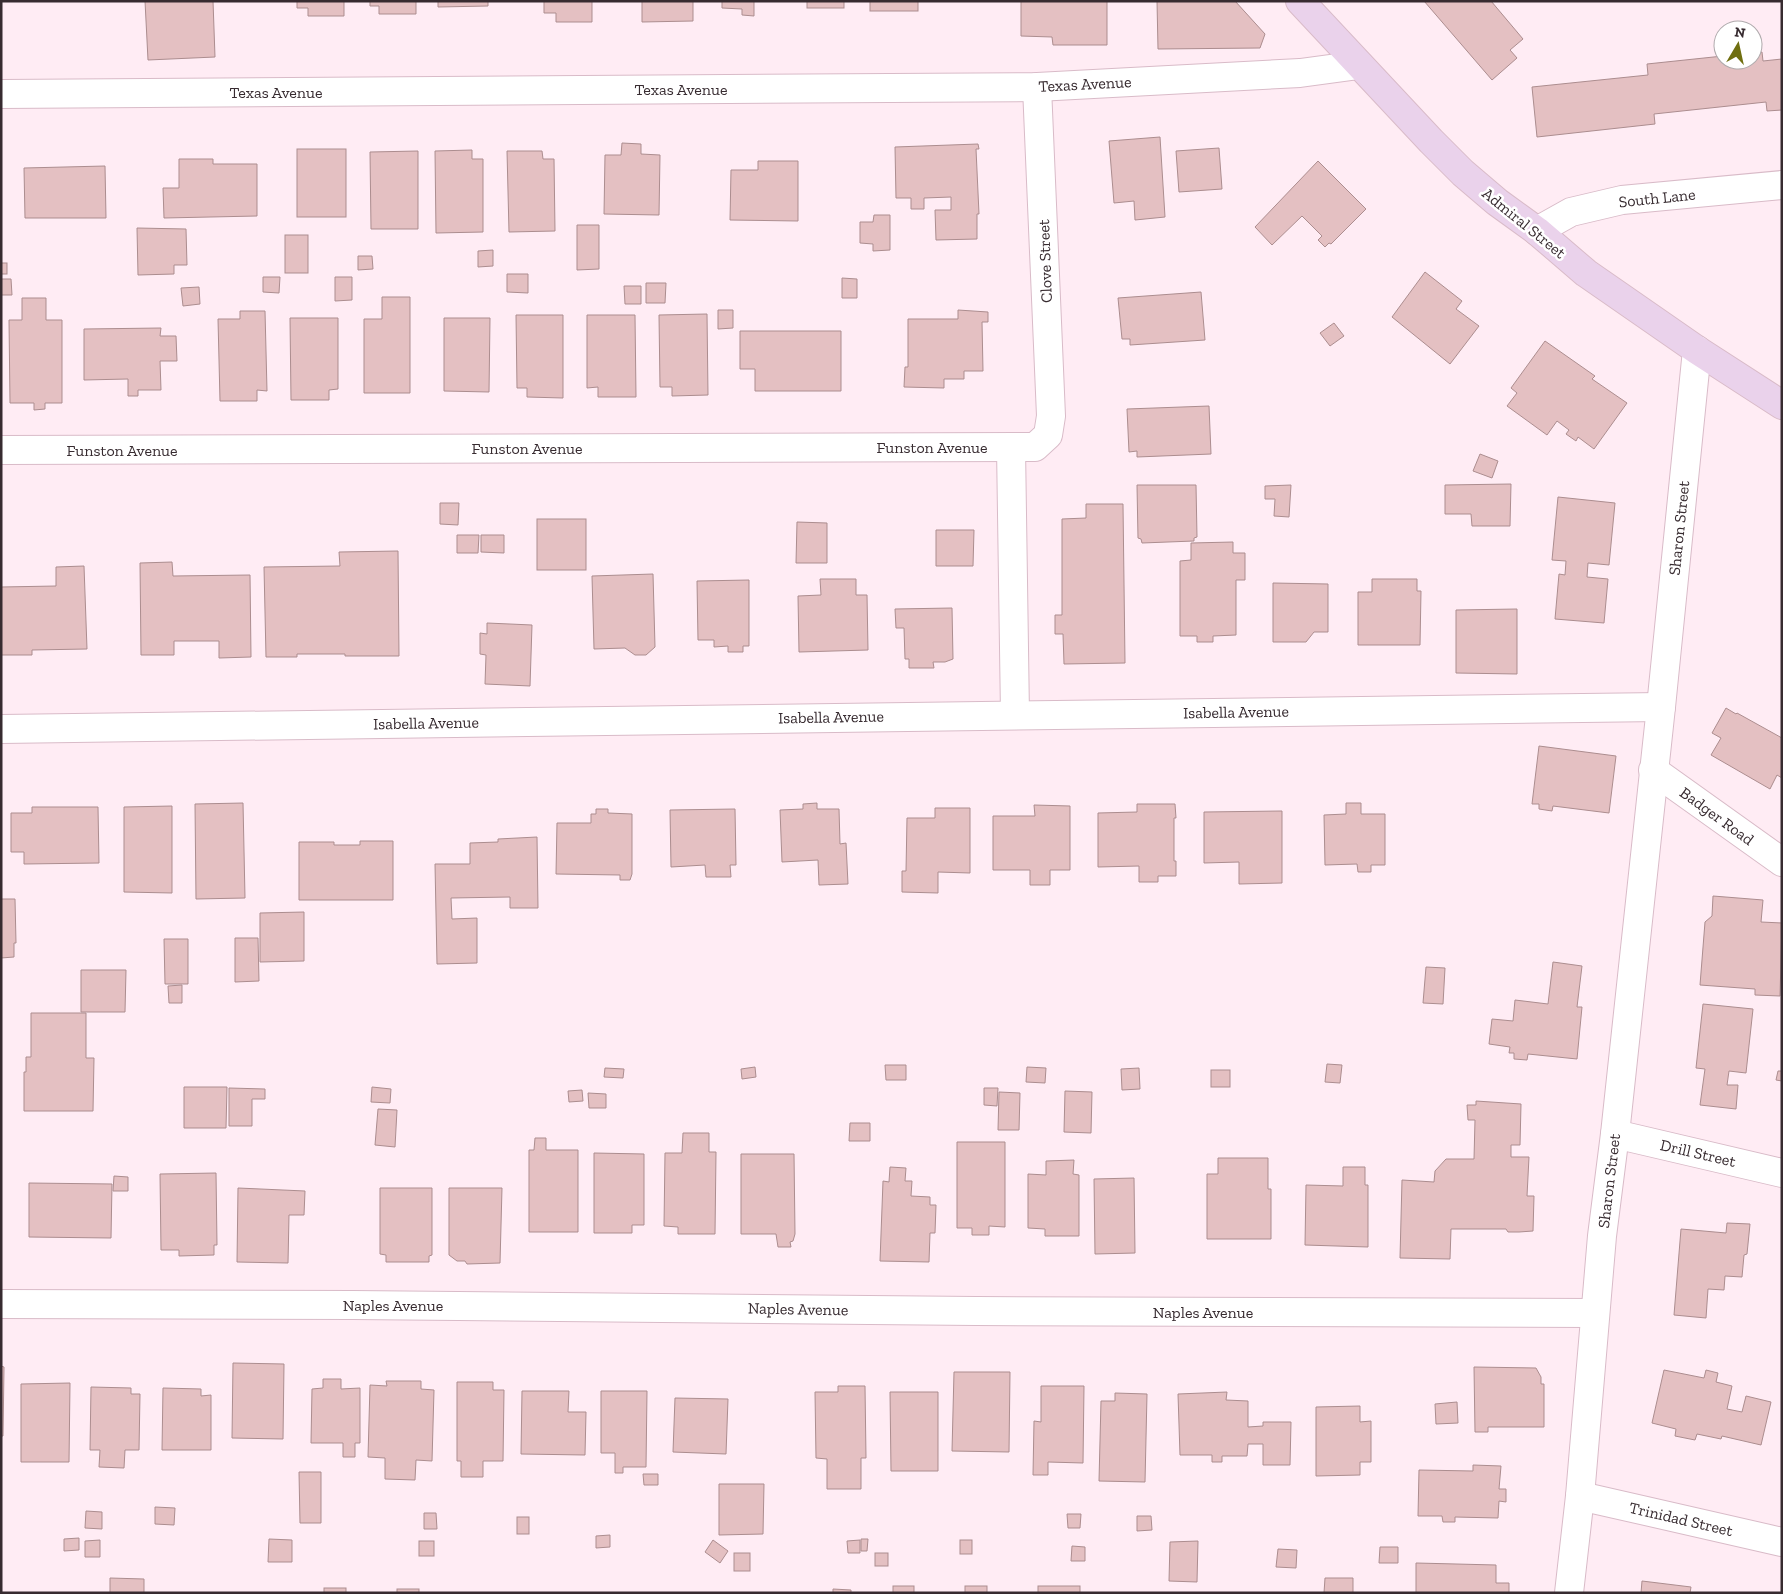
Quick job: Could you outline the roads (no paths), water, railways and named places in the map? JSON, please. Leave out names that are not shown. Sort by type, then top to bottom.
[{"type":"main road","name":"Admiral Street","points":[[1300,1],[1463,174],[1537,231],[1586,273],[1697,350],[1782,405]]},
{"type":"street","name":"Texas Avenue","points":[[1,94],[1038,87],[1300,73],[1359,65]]},
{"type":"street","name":"Clove Street","points":[[1038,87],[1051,416],[1048,435]]},
{"type":"street","name":"South Lane","points":[[1537,231],[1571,212],[1622,200],[1782,185]]},
{"type":"street","name":"Sharon Street","points":[[1569,1593],[1580,1496],[1602,1236],[1615,1134],[1661,706],[1697,350]]},
{"type":"street","name":"Funston Avenue","points":[[1,450],[1011,447],[1035,446],[1048,435]]},
{"type":"street","points":[[1011,447],[1015,715]]},
{"type":"street","name":"Isabella Avenue","points":[[1,729],[1661,706]]},
{"type":"street","name":"Badger Road","points":[[1653,770],[1782,862]]},
{"type":"street","name":"Drill Street","points":[[1615,1134],[1782,1173]]},
{"type":"street","name":"Naples Avenue","points":[[1,1304],[1595,1313]]},
{"type":"street","name":"Trinidad Street","points":[[1580,1496],[1782,1542]]}]
